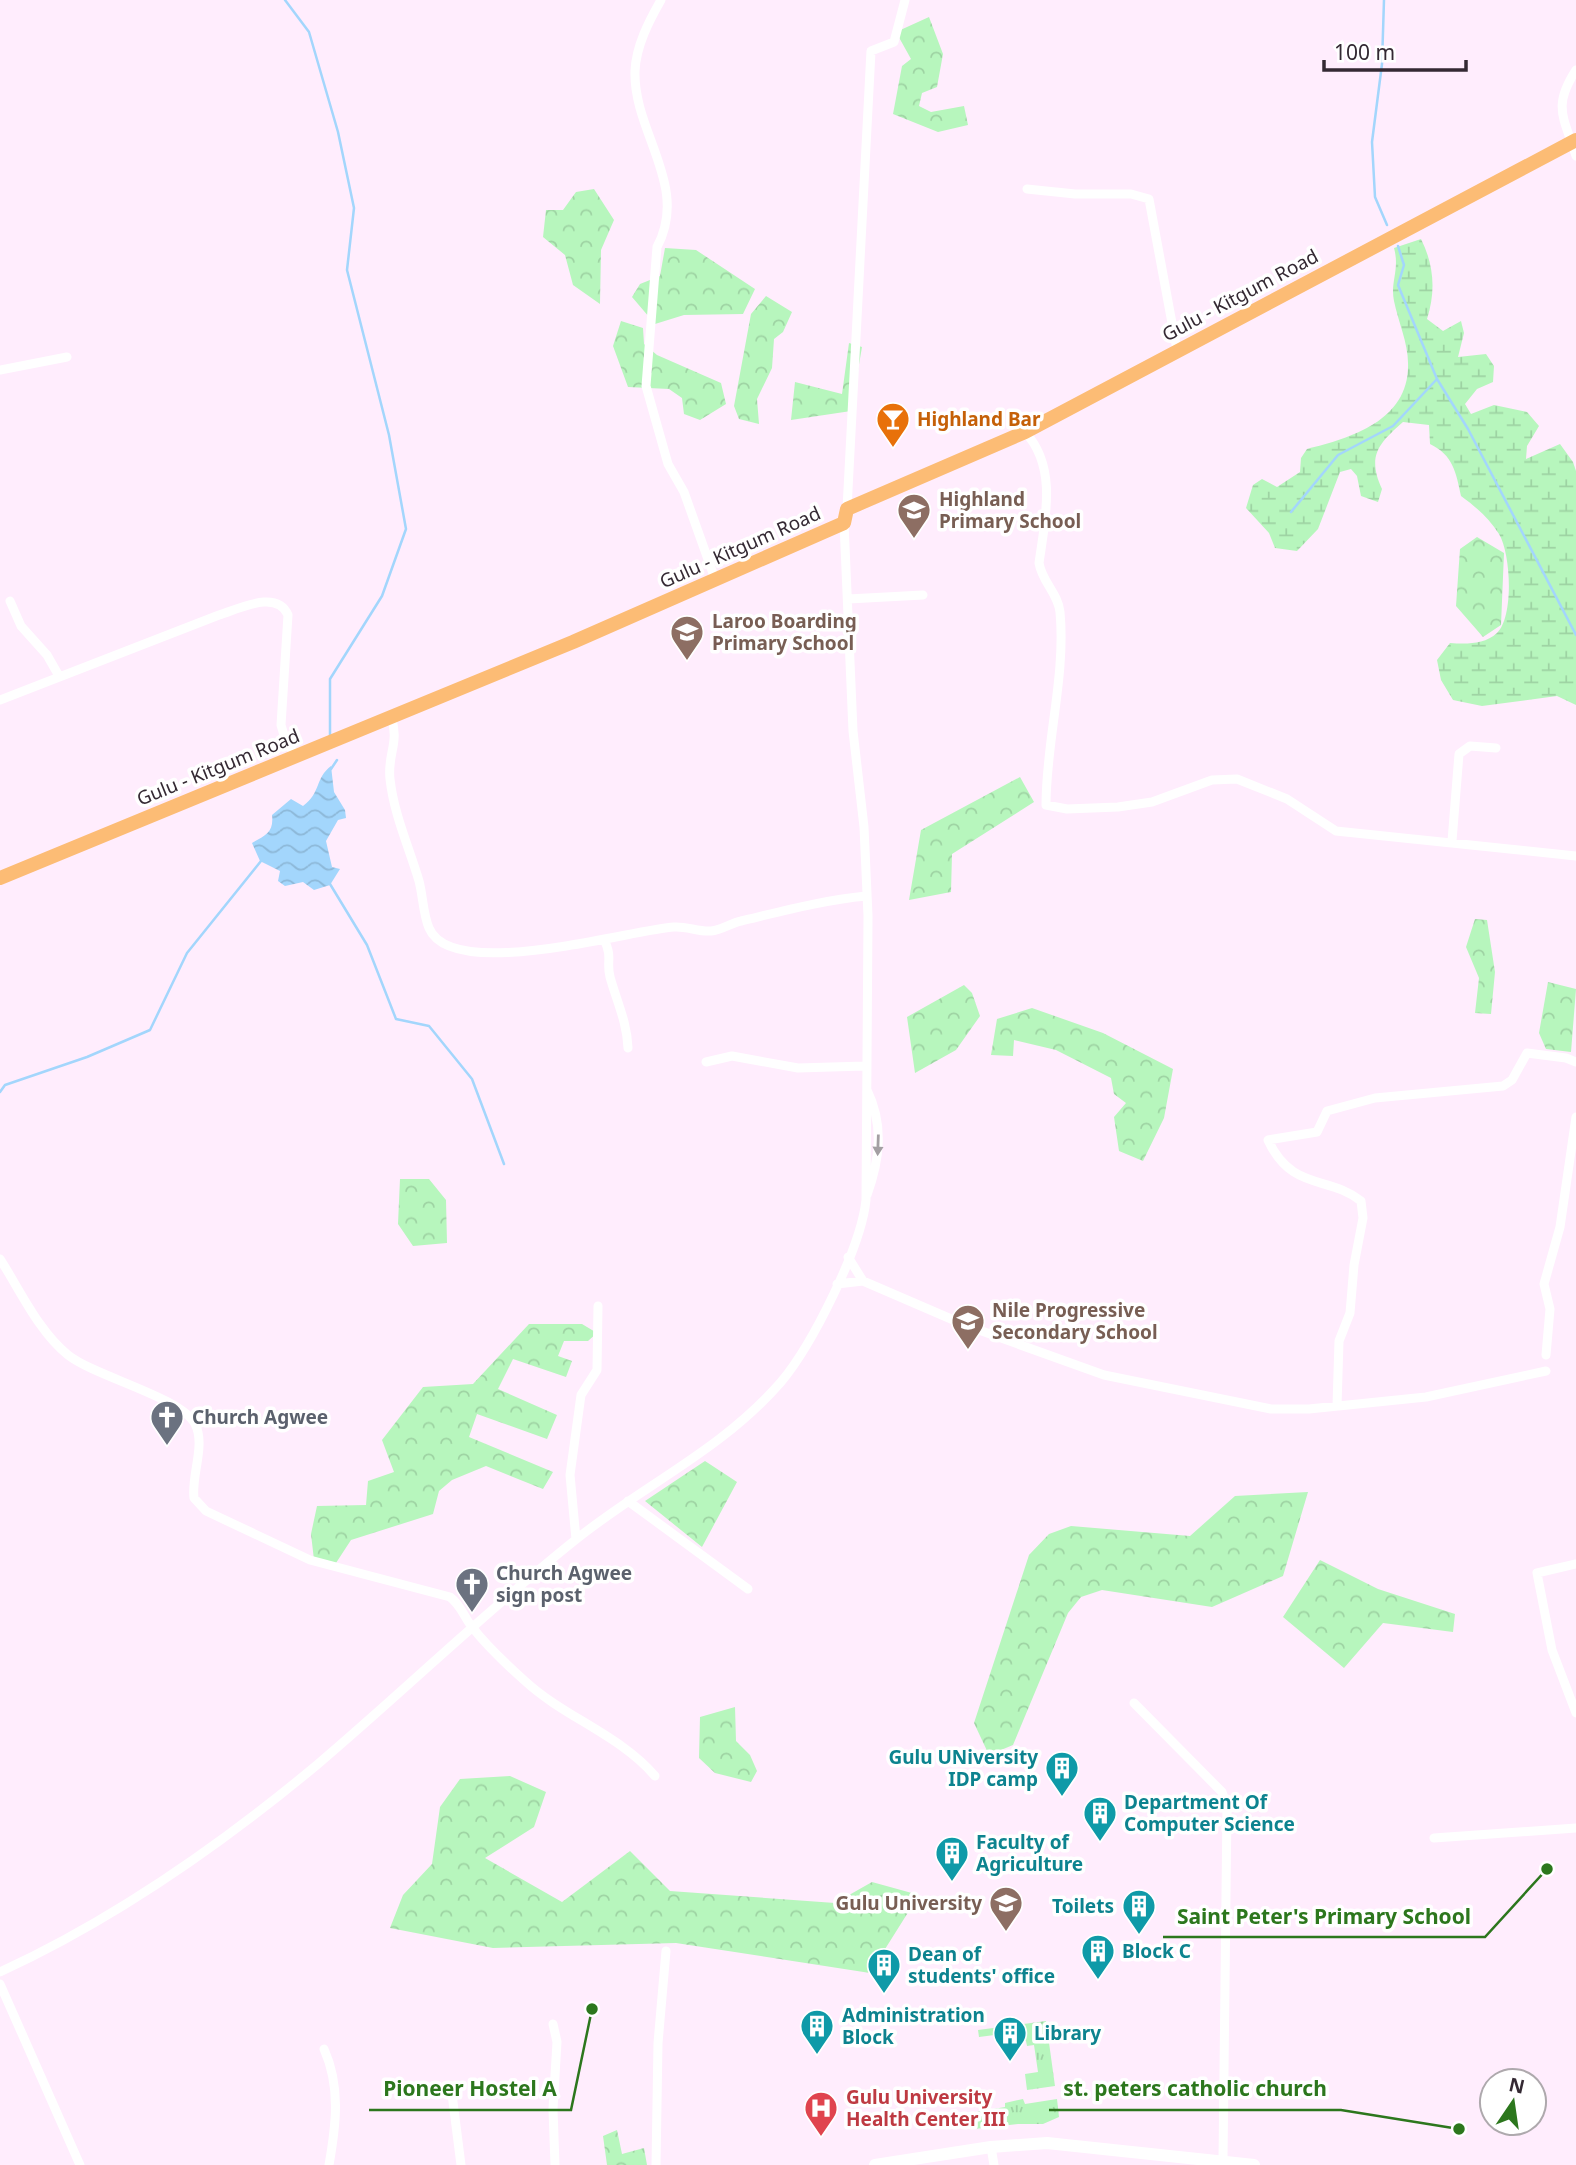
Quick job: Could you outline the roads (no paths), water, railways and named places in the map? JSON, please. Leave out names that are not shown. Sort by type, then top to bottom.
[{"type":"main road","name":"Gulu - Kitgum Road","points":[[0,878],[391,717],[715,579],[1025,432],[1177,349],[1575,146]]},
{"type":"street","points":[[661,0],[645,30],[635,69],[639,99],[654,153],[663,169],[668,200],[664,233],[657,247],[646,386],[668,464],[684,492],[715,579]]},
{"type":"street","points":[[866,1200],[864,827],[853,731],[846,516],[871,51],[894,42],[905,0]]},
{"type":"street","points":[[1575,146],[1564,126],[1561,101],[1563,90],[1576,70]]},
{"type":"street","points":[[1027,189],[1075,194],[1131,194],[1150,199],[1177,349]]},
{"type":"street","points":[[0,370],[67,357]]},
{"type":"street","points":[[1025,432],[1036,443],[1041,456],[1049,501],[1039,563],[1040,573],[1059,603],[1060,612],[1056,713],[1047,771],[1046,805],[1068,809],[1118,807],[1152,802],[1212,780],[1237,779],[1287,799],[1336,831],[1576,856]]},
{"type":"street","points":[[848,599],[923,595]]},
{"type":"street","points":[[10,601],[21,626],[47,655],[59,676]]},
{"type":"street","points":[[0,700],[219,615],[254,604],[276,602],[285,608],[288,615],[281,725],[286,742],[296,755]]},
{"type":"street","points":[[391,717],[396,732],[390,776],[396,815],[418,878],[429,929],[435,936],[471,951],[510,954],[563,948],[672,927],[712,931],[796,907],[866,896]]},
{"type":"street","points":[[1452,841],[1460,754],[1470,746],[1496,748]]},
{"type":"street","points":[[604,939],[611,955],[610,977],[628,1029],[628,1048]]},
{"type":"street","points":[[1337,1406],[1339,1341],[1350,1313],[1354,1265],[1363,1218],[1361,1201],[1305,1180],[1292,1171],[1269,1139],[1317,1132],[1322,1128],[1327,1111],[1375,1098],[1503,1086],[1512,1080],[1527,1053],[1566,1058],[1576,1062]]},
{"type":"street","points":[[706,1062],[732,1056],[791,1068],[865,1066]]},
{"type":"street","points":[[0,1972],[48,1950],[232,1830],[318,1764],[471,1626],[576,1539],[628,1501],[710,1448],[755,1409],[796,1361],[826,1310],[862,1222],[877,1166],[879,1142],[875,1106],[866,1090]]},
{"type":"street","points":[[1546,1356],[1550,1309],[1544,1284],[1560,1227],[1576,1117]]},
{"type":"street","points":[[848,1257],[863,1281]]},
{"type":"street","points":[[0,1259],[44,1327],[67,1354],[88,1367],[163,1401],[191,1418],[198,1432],[194,1499],[206,1511],[310,1560],[450,1597],[471,1626],[525,1681],[561,1710],[638,1758],[655,1776]]},
{"type":"street","points":[[837,1283],[863,1281],[978,1330],[1104,1376],[1271,1409],[1337,1406],[1426,1397],[1546,1371]]},
{"type":"street","points":[[576,1539],[570,1475],[581,1395],[597,1370],[598,1306]]},
{"type":"street","points":[[628,1501],[748,1589]]},
{"type":"street","points":[[1576,1564],[1537,1573],[1542,1612],[1576,1713]]},
{"type":"street","points":[[1134,1703],[1222,1792],[1227,1806],[1223,2160]]},
{"type":"street","points":[[1434,1838],[1576,1828]]},
{"type":"street","points":[[656,2165],[658,2043],[666,1951]]},
{"type":"street","points":[[0,1984],[80,2165]]},
{"type":"street","points":[[553,2024],[557,2042],[553,2109],[555,2165]]},
{"type":"street","points":[[324,2049],[333,2069],[337,2101],[329,2165]]},
{"type":"street","points":[[452,2094],[461,2165]]},
{"type":"street","points":[[884,2164],[991,2147],[1047,2143],[1150,2158],[1223,2160],[1254,2165]]},
{"type":"street","points":[[991,2147],[993,2165]]},
{"type":"water","points":[[331,766],[334,792],[345,810],[346,818],[338,820],[326,841],[332,867],[340,869],[330,885],[314,890],[303,882],[285,886],[278,881],[280,871],[260,861],[252,843],[268,832],[272,825],[272,815],[291,799],[303,806],[309,801],[322,775]]},
{"type":"waterway","points":[[285,0],[309,32],[338,132],[354,208],[347,270],[389,435],[406,529],[382,596],[330,679],[330,736]]},
{"type":"waterway","points":[[1384,0],[1382,64],[1372,142],[1375,197],[1387,225]]},
{"type":"waterway","points":[[1398,246],[1404,265],[1398,285],[1437,379],[1468,429],[1576,635]]},
{"type":"waterway","points":[[1291,512],[1338,455],[1393,426],[1437,379]]},
{"type":"waterway","points":[[331,769],[337,760]]},
{"type":"waterway","points":[[0,1092],[5,1085],[87,1057],[150,1030],[187,953],[261,861]]},
{"type":"waterway","points":[[330,884],[367,945],[396,1019],[429,1026],[472,1079],[504,1164]]},
{"type":"place","name":"Highland Bar","points":[[893,449]]},
{"type":"place","name":"Highland Primary School","points":[[914,540]]},
{"type":"place","name":"Laroo Boarding Primary School","points":[[687,662]]},
{"type":"place","name":"Nile Progressive Secondary School","points":[[968,1351]]},
{"type":"place","name":"Church Agwee","points":[[167,1447]]},
{"type":"place","name":"Church Agwee sign post","points":[[472,1614]]},
{"type":"place","name":"Gulu UNiversity IDP camp","points":[[1062,1798]]},
{"type":"place","name":"Department Of Computer Science","points":[[1100,1843]]},
{"type":"place","name":"Saint Peter's Primary School","points":[[1547,1869]]},
{"type":"place","name":"Faculty of Agriculture","points":[[952,1883]]},
{"type":"place","name":"Gulu University","points":[[1006,1933]]},
{"type":"place","name":"Toilets","points":[[1139,1936]]},
{"type":"place","name":"Block C","points":[[1098,1981]]},
{"type":"place","name":"Dean of students' office","points":[[884,1995]]},
{"type":"place","name":"Pioneer Hostel A","points":[[592,2009]]},
{"type":"place","name":"Administration Block","points":[[817,2056]]},
{"type":"place","name":"Library","points":[[1010,2063]]},
{"type":"place","name":"st. peters catholic church","points":[[1459,2129]]},
{"type":"place","name":"Gulu University Health Center III","points":[[821,2138]]}]
